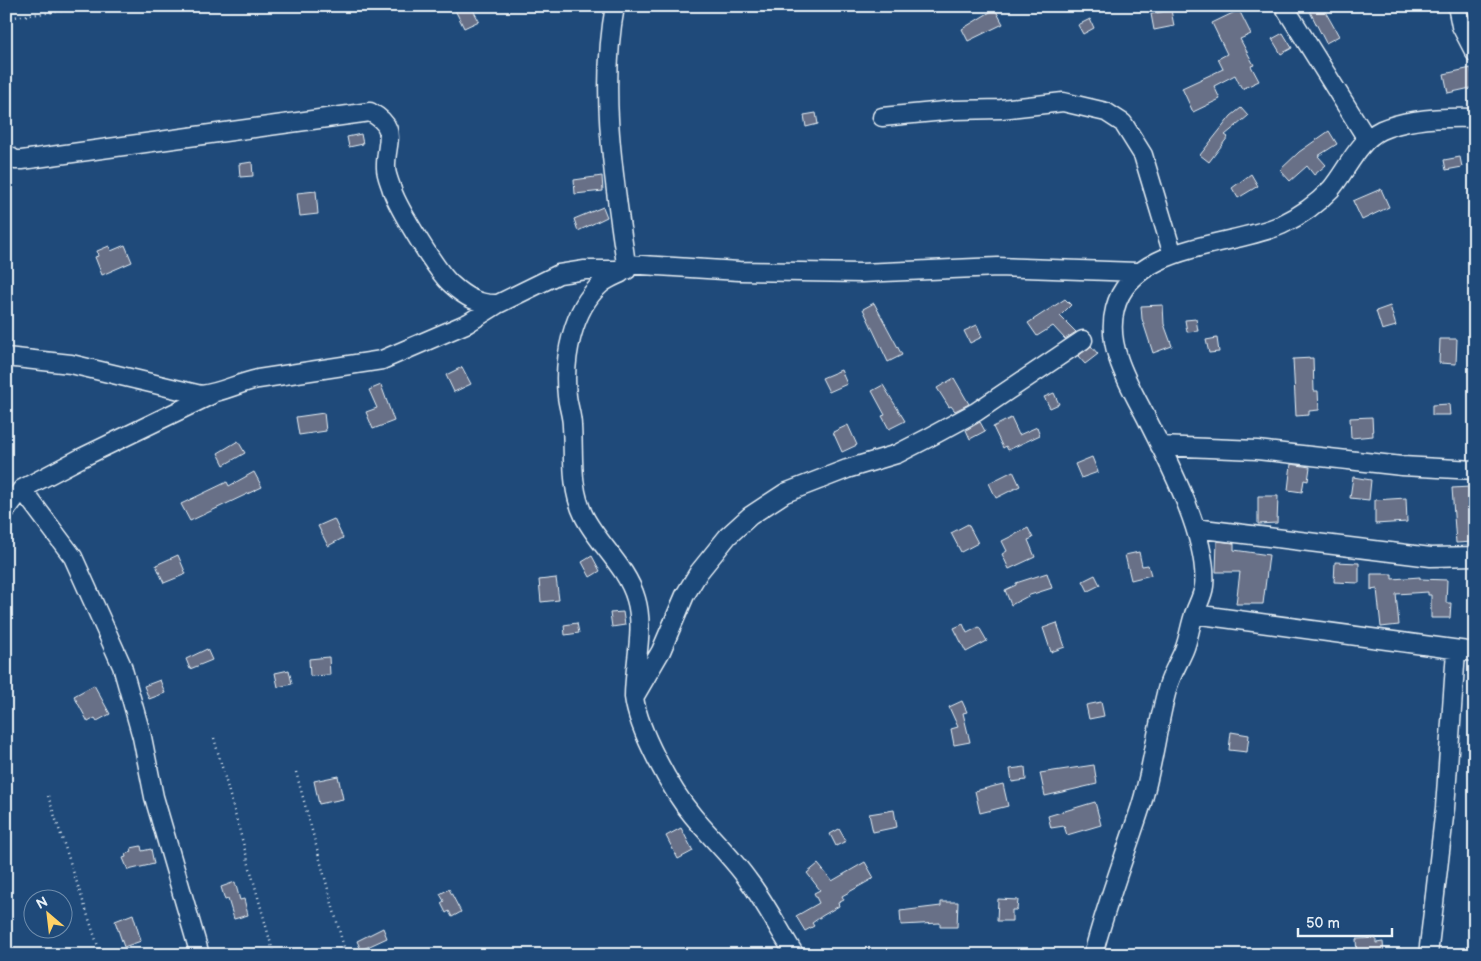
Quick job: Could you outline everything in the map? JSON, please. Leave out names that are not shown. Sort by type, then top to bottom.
[{"type":"street","points":[[615,6],[609,40],[607,96],[615,188],[626,267]]},
{"type":"street","points":[[1284,6],[1367,140]]},
{"type":"street","points":[[1456,6],[1461,26],[1475,53]]},
{"type":"street","points":[[882,117],[955,110],[1001,109],[1064,102],[1106,112],[1122,123],[1143,155],[1173,255]]},
{"type":"street","points":[[6,154],[15,160],[22,160],[370,112],[386,124],[390,134],[386,169],[393,192],[414,230],[449,283],[473,300],[484,305],[498,304]]},
{"type":"street","points":[[1094,955],[1101,925],[1142,803],[1169,682],[1184,650],[1194,614],[1204,588],[1202,556],[1195,528],[1160,446],[1122,370],[1114,338],[1114,310],[1121,292],[1137,272],[1173,255],[1255,234],[1280,225],[1305,212],[1331,189],[1367,140],[1379,131],[1394,126],[1448,117],[1475,118]]},
{"type":"street","points":[[626,267],[603,282],[584,306],[568,354],[567,396],[572,424],[573,462],[577,499],[584,515],[627,579],[636,598],[640,616],[634,696],[636,709],[647,736],[679,797],[692,816],[748,879],[795,955]]},
{"type":"street","points":[[6,510],[22,489],[81,458],[239,383],[382,360],[468,323],[498,304],[559,274],[626,267],[861,273],[998,267],[1137,272]]},
{"type":"street","points":[[634,696],[661,651],[685,594],[728,536],[750,516],[785,493],[847,469],[897,454],[928,438],[976,412],[1083,340]]},
{"type":"street","points":[[6,357],[71,364],[201,395],[214,394]]},
{"type":"street","points":[[1160,446],[1257,450],[1402,466],[1475,470]]},
{"type":"street","points":[[22,489],[72,557],[122,666],[142,737],[154,797],[200,955]]},
{"type":"street","points":[[1195,528],[1431,557],[1475,556]]},
{"type":"street","points":[[1194,614],[1456,651],[1475,652]]},
{"type":"street","points":[[1428,955],[1445,808],[1456,651]]},
{"type":"path","points":[[6,18],[100,6]]},
{"type":"path","points":[[214,738],[274,955]]},
{"type":"path","points":[[296,772],[346,955]]},
{"type":"path","points":[[48,796],[101,955]]},
{"type":"path","points":[[6,940],[13,955]]},
{"type":"building","points":[[453,6],[471,6],[479,21],[464,28]]},
{"type":"building","points":[[1307,6],[1322,6],[1339,36],[1326,43]]},
{"type":"building","points":[[995,9],[1003,24],[968,41],[962,29]]},
{"type":"building","points":[[1171,10],[1174,26],[1154,30],[1151,14]]},
{"type":"building","points":[[1239,10],[1251,34],[1240,39],[1254,65],[1251,66],[1259,81],[1242,89],[1235,75],[1214,86],[1220,99],[1193,112],[1182,88],[1223,69],[1218,59],[1227,54],[1212,23]]},
{"type":"building","points":[[1090,19],[1094,28],[1083,34],[1078,25]]},
{"type":"building","points":[[1283,33],[1292,48],[1281,54],[1272,39]]},
{"type":"building","points":[[1471,68],[1475,87],[1448,93],[1444,74]]},
{"type":"building","points":[[1241,108],[1248,116],[1225,135],[1228,137],[1209,162],[1200,155],[1231,116]]},
{"type":"building","points":[[816,113],[818,124],[806,127],[804,115]]},
{"type":"building","points":[[1329,131],[1337,144],[1318,156],[1326,165],[1314,175],[1307,166],[1290,181],[1280,170],[1299,152]]},
{"type":"building","points":[[361,134],[363,144],[349,147],[347,137]]},
{"type":"building","points":[[1460,157],[1462,167],[1446,170],[1444,160]]},
{"type":"building","points":[[252,162],[253,176],[240,177],[239,164]]},
{"type":"building","points":[[1251,174],[1258,186],[1238,198],[1232,188]]},
{"type":"building","points":[[602,176],[603,191],[575,194],[574,180]]},
{"type":"building","points":[[1381,189],[1389,207],[1362,220],[1353,201]]},
{"type":"building","points":[[316,191],[318,214],[300,216],[297,193]]},
{"type":"building","points":[[603,207],[607,217],[578,231],[574,219]]},
{"type":"building","points":[[125,245],[132,262],[102,275],[95,257],[98,256],[97,251],[109,246],[111,251]]},
{"type":"building","points":[[1065,299],[1071,305],[1060,316],[1076,332],[1065,339],[1053,326],[1037,336],[1028,323]]},
{"type":"building","points":[[874,303],[902,355],[888,362],[863,309]]},
{"type":"building","points":[[1163,305],[1164,324],[1172,346],[1153,353],[1142,319],[1141,306]]},
{"type":"building","points":[[1390,306],[1396,326],[1382,330],[1376,311]]},
{"type":"building","points":[[1196,319],[1198,331],[1187,332],[1185,320]]},
{"type":"building","points":[[977,325],[982,337],[970,343],[964,331]]},
{"type":"building","points":[[1217,338],[1219,352],[1209,353],[1206,340]]},
{"type":"building","points":[[1440,339],[1457,339],[1456,364],[1439,363]]},
{"type":"building","points":[[1091,346],[1098,354],[1085,364],[1078,356]]},
{"type":"building","points":[[1313,358],[1314,391],[1318,391],[1319,410],[1309,411],[1309,415],[1296,416],[1293,359]]},
{"type":"building","points":[[462,367],[471,384],[454,392],[446,375]]},
{"type":"building","points":[[841,370],[847,384],[829,392],[822,378]]},
{"type":"building","points":[[954,378],[969,404],[955,411],[951,406],[949,407],[937,388]]},
{"type":"building","points":[[381,385],[394,421],[373,429],[366,412],[377,408],[369,390]]},
{"type":"building","points":[[883,385],[905,421],[889,429],[882,416],[885,415],[872,391]]},
{"type":"building","points":[[1054,393],[1059,404],[1050,408],[1044,397]]},
{"type":"building","points":[[1449,404],[1450,415],[1432,415],[1432,405]]},
{"type":"building","points":[[324,413],[326,431],[299,435],[296,417]]},
{"type":"building","points":[[1372,417],[1373,436],[1351,438],[1350,418]]},
{"type":"building","points":[[1011,418],[1019,435],[1037,427],[1040,435],[1008,450],[1006,446],[1003,448],[993,427]]},
{"type":"building","points":[[980,422],[985,431],[970,439],[966,430]]},
{"type":"building","points":[[848,425],[857,445],[842,452],[833,432]]},
{"type":"building","points":[[238,441],[245,453],[224,465],[218,453]]},
{"type":"building","points":[[1092,457],[1098,472],[1081,478],[1075,464]]},
{"type":"building","points":[[1291,464],[1310,467],[1308,481],[1304,480],[1302,492],[1288,490]]},
{"type":"building","points":[[1013,471],[1020,486],[996,498],[989,483]]},
{"type":"building","points":[[254,472],[262,487],[190,521],[181,504],[227,482],[229,486]]},
{"type":"building","points":[[1353,477],[1371,480],[1369,500],[1350,498]]},
{"type":"building","points":[[1470,487],[1474,542],[1456,543],[1452,488]]},
{"type":"building","points":[[1258,496],[1278,496],[1277,523],[1258,524]]},
{"type":"building","points":[[1406,498],[1407,522],[1375,524],[1375,500]]},
{"type":"building","points":[[334,519],[343,538],[328,546],[318,526]]},
{"type":"building","points":[[968,524],[978,543],[961,552],[951,533]]},
{"type":"building","points":[[1028,528],[1033,538],[1028,540],[1035,557],[1009,569],[1002,554],[1007,551],[1002,541]]},
{"type":"building","points":[[1217,541],[1234,543],[1234,550],[1269,555],[1263,604],[1236,604],[1240,572],[1216,572]]},
{"type":"building","points":[[1139,552],[1142,566],[1148,565],[1151,575],[1131,580],[1125,555]]},
{"type":"building","points":[[178,555],[186,574],[164,583],[156,565]]},
{"type":"building","points":[[592,556],[600,571],[590,577],[582,562]]},
{"type":"building","points":[[1335,562],[1359,563],[1359,583],[1334,582]]},
{"type":"building","points":[[1047,573],[1052,588],[1030,595],[1011,605],[1005,590],[1016,585],[1016,583]]},
{"type":"building","points":[[1371,574],[1392,574],[1392,579],[1420,577],[1420,579],[1447,580],[1446,603],[1451,603],[1450,618],[1431,618],[1431,595],[1428,595],[1428,592],[1396,594],[1399,625],[1381,627],[1377,589],[1371,590]]},
{"type":"building","points":[[1095,575],[1100,585],[1088,591],[1083,581]]},
{"type":"building","points":[[556,578],[559,600],[541,602],[539,580]]},
{"type":"building","points":[[623,612],[625,625],[612,627],[610,613]]},
{"type":"building","points":[[577,623],[579,633],[565,635],[564,625]]},
{"type":"building","points":[[1057,623],[1065,647],[1051,652],[1043,628]]},
{"type":"building","points":[[963,624],[967,633],[979,627],[987,641],[966,652],[954,628]]},
{"type":"building","points":[[207,649],[212,660],[190,669],[186,659]]},
{"type":"building","points":[[329,657],[330,675],[310,676],[309,659]]},
{"type":"building","points":[[289,670],[292,684],[278,687],[275,673]]},
{"type":"building","points":[[160,680],[165,693],[149,699],[144,686]]},
{"type":"building","points":[[94,685],[110,714],[97,721],[95,718],[88,722],[74,696]]},
{"type":"building","points":[[962,701],[967,712],[963,713],[970,742],[954,745],[951,729],[958,727],[949,707]]},
{"type":"building","points":[[1101,702],[1104,716],[1089,719],[1086,705]]},
{"type":"building","points":[[1231,732],[1249,735],[1247,752],[1229,750]]},
{"type":"building","points":[[1094,765],[1097,784],[1045,796],[1040,773]]},
{"type":"building","points":[[1025,767],[1026,780],[1012,782],[1010,769]]},
{"type":"building","points":[[338,776],[343,799],[319,804],[314,781]]},
{"type":"building","points":[[1003,784],[1008,806],[980,813],[975,791]]},
{"type":"building","points":[[1095,802],[1101,825],[1067,835],[1064,826],[1051,828],[1048,816]]},
{"type":"building","points":[[894,810],[897,827],[873,832],[869,814]]},
{"type":"building","points":[[681,828],[693,851],[678,859],[666,836]]},
{"type":"building","points":[[839,829],[846,841],[836,846],[830,834]]},
{"type":"building","points":[[141,846],[142,851],[151,849],[154,864],[128,870],[123,858],[126,857],[125,854],[132,852],[131,848]]},
{"type":"building","points":[[865,862],[874,878],[842,896],[844,900],[838,903],[839,906],[812,923],[814,926],[805,931],[796,916],[819,903],[814,893],[820,890],[807,873],[818,864],[832,881]]},
{"type":"building","points":[[235,882],[240,900],[244,899],[248,915],[234,919],[228,899],[225,900],[221,887]]},
{"type":"building","points":[[449,889],[461,912],[452,917],[449,911],[446,913],[441,903],[444,901],[440,894]]},
{"type":"building","points":[[998,899],[1018,900],[1017,910],[1012,910],[1012,921],[997,921]]},
{"type":"building","points":[[941,902],[958,902],[957,927],[940,927],[940,923],[901,925],[900,911],[941,906]]},
{"type":"building","points":[[133,914],[141,941],[124,947],[115,921]]},
{"type":"building","points":[[383,928],[387,938],[361,950],[357,941]]},
{"type":"building","points":[[1376,938],[1376,943],[1383,942],[1384,955],[1357,955],[1356,939]]}]
